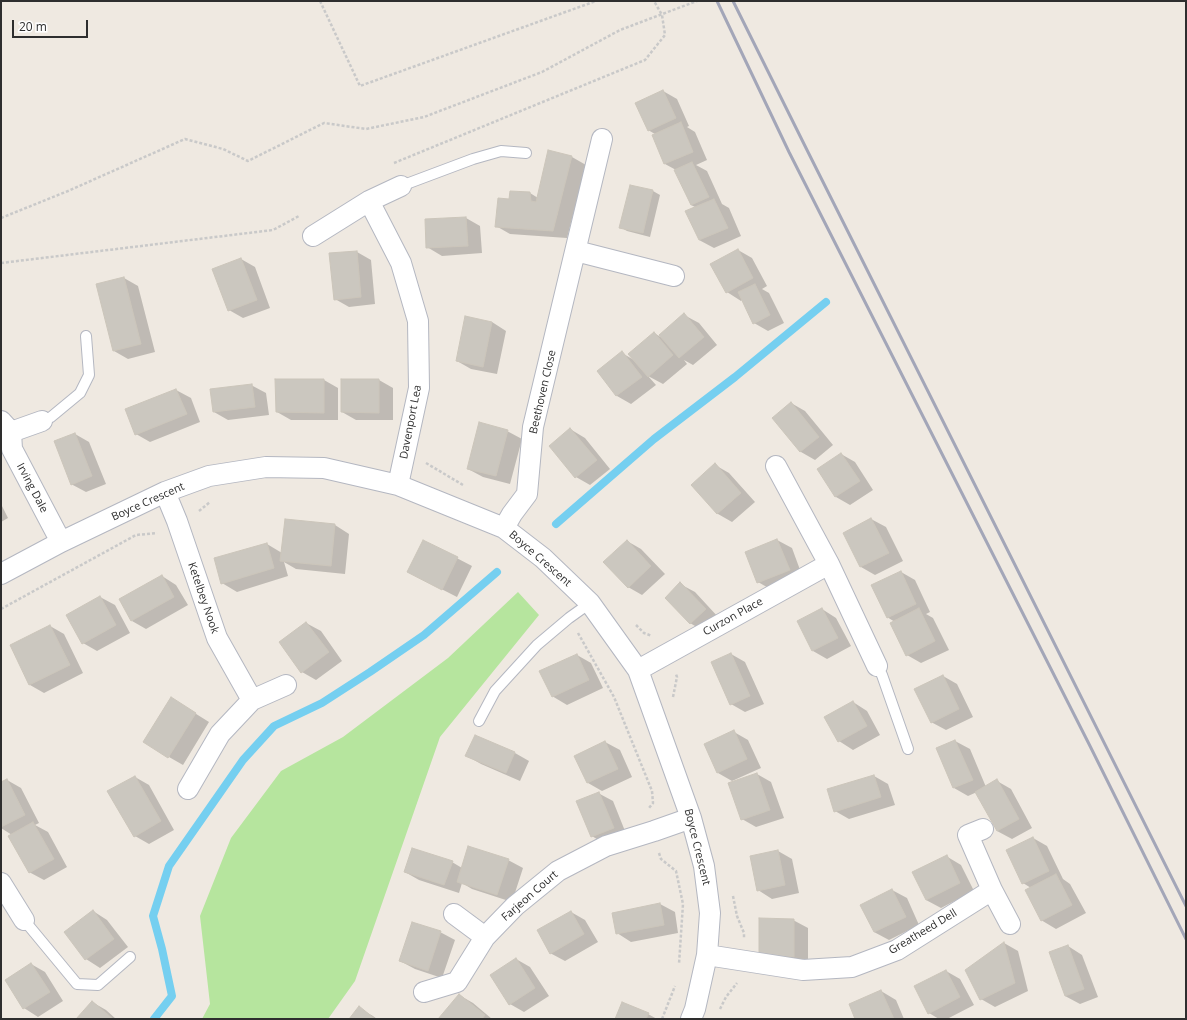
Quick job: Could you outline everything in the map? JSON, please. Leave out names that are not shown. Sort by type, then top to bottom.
[{"type":"street","name":"Beethoven Close","points":[[504,528],[512,514],[527,494],[533,427],[602,139]]},
{"type":"street","points":[[313,236],[368,201],[402,186]]},
{"type":"street","name":"Davenport Lea","points":[[368,201],[401,263],[418,321],[419,388],[398,485]]},
{"type":"street","points":[[576,250],[674,276]]},
{"type":"street","name":"Irving Dale","points":[[42,421],[6,427],[12,449],[61,542]]},
{"type":"street","points":[[776,466],[829,564],[877,666]]},
{"type":"street","name":"Boyce Crescent","points":[[1,574],[61,542],[164,492],[209,476],[266,467],[324,468],[398,485],[504,528],[543,558],[590,603],[638,670],[692,818],[704,866],[710,913],[707,955],[695,1009],[691,1019]]},
{"type":"street","name":"Ketelbey Nook","points":[[164,492],[177,521],[217,638],[252,700]]},
{"type":"street","name":"Curzon Place","points":[[638,670],[829,564]]},
{"type":"street","points":[[188,789],[220,734],[252,700],[286,685]]},
{"type":"street","name":"Farjeon Court","points":[[424,992],[457,982],[486,937],[515,906],[558,870],[606,846],[692,818]]},
{"type":"street","points":[[983,829],[968,835],[992,890],[1010,924]]},
{"type":"street","points":[[1,883],[24,920]]},
{"type":"street","name":"Greatheed Dell","points":[[707,955],[803,970],[852,967],[897,950],[992,890]]},
{"type":"street","points":[[454,914],[486,937]]},
{"type":"lane","points":[[402,186],[473,159],[501,151],[526,153]]},
{"type":"lane","points":[[42,421],[51,417],[80,393],[89,375],[86,336]]},
{"type":"lane","points":[[479,721],[495,691],[537,645],[569,618],[590,603]]},
{"type":"lane","points":[[877,666],[882,675],[908,749]]},
{"type":"lane","points":[[24,920],[77,984],[98,985],[130,956]]},
{"type":"path","points":[[320,1],[360,86],[596,1]]},
{"type":"path","points":[[393,163],[645,60],[665,34],[662,15],[654,1]]},
{"type":"path","points":[[1,218],[68,191],[185,139],[223,149],[248,161],[324,123],[366,129],[424,117],[542,72],[620,30],[697,1]]},
{"type":"path","points":[[1,263],[273,230],[300,215]]},
{"type":"path","points":[[1,609],[136,535],[156,534],[177,521],[197,513],[210,502],[217,500]]},
{"type":"path","points":[[569,618],[614,697],[652,791],[653,803],[645,813],[654,831],[661,859],[676,871],[683,904],[679,967]]},
{"type":"path","points":[[720,1012],[726,997],[739,980],[744,961]]},
{"type":"path","points":[[662,1019],[676,982]]},
{"type":"green space","points":[[518,592],[539,615],[440,737],[355,981],[328,1019],[202,1019],[210,1004],[200,916],[231,838],[281,771],[343,737],[448,658]]},
{"type":"building","points":[[663,90],[676,118],[648,131],[635,103]]},
{"type":"building","points":[[681,122],[693,152],[664,164],[652,135]]},
{"type":"building","points":[[548,150],[572,156],[553,231],[495,227],[498,198],[509,199],[510,191],[530,192],[531,201],[536,202]]},
{"type":"building","points":[[692,162],[709,197],[691,205],[674,170]]},
{"type":"building","points":[[630,185],[653,190],[643,233],[619,228]]},
{"type":"building","points":[[714,199],[728,228],[699,240],[685,211]]},
{"type":"building","points":[[466,217],[468,246],[426,248],[425,219]]},
{"type":"building","points":[[738,249],[753,278],[726,293],[710,264]]},
{"type":"building","points":[[357,251],[361,297],[334,300],[329,253]]},
{"type":"building","points":[[241,258],[257,300],[228,311],[212,269]]},
{"type":"building","points":[[124,277],[141,344],[113,351],[96,284]]},
{"type":"building","points":[[755,284],[770,315],[753,324],[738,292]]},
{"type":"building","points":[[684,313],[704,337],[679,358],[659,335]]},
{"type":"building","points":[[465,316],[492,322],[483,367],[456,361]]},
{"type":"building","points":[[654,332],[673,355],[648,377],[628,354]]},
{"type":"building","points":[[622,351],[642,377],[616,396],[597,371]]},
{"type":"building","points":[[275,379],[324,379],[324,413],[276,412]]},
{"type":"building","points":[[341,379],[379,379],[379,413],[341,412]]},
{"type":"building","points":[[252,384],[255,407],[213,412],[210,389]]},
{"type":"building","points":[[176,389],[187,414],[135,435],[125,409]]},
{"type":"building","points":[[791,402],[819,437],[800,452],[772,418]]},
{"type":"building","points":[[479,422],[508,430],[496,476],[467,469]]},
{"type":"building","points":[[570,428],[597,460],[575,478],[549,446]]},
{"type":"building","points":[[75,433],[92,476],[71,485],[54,441]]},
{"type":"building","points":[[841,453],[860,481],[835,497],[817,469]]},
{"type":"building","points":[[715,463],[741,493],[717,514],[691,485]]},
{"type":"building","points":[[871,518],[889,553],[860,567],[843,533]]},
{"type":"building","points":[[285,519],[335,524],[331,566],[280,561]]},
{"type":"building","points":[[777,539],[790,570],[757,583],[745,552]]},
{"type":"building","points":[[423,540],[458,557],[442,590],[407,572]]},
{"type":"building","points":[[627,540],[651,566],[628,588],[603,562]]},
{"type":"building","points":[[267,543],[274,568],[221,584],[214,558]]},
{"type":"building","points":[[901,571],[916,604],[887,618],[871,585]]},
{"type":"building","points":[[162,575],[174,597],[131,621],[119,599]]},
{"type":"building","points":[[680,582],[706,609],[690,624],[665,598]]},
{"type":"building","points":[[100,596],[116,625],[82,644],[66,615]]},
{"type":"building","points":[[822,608],[838,638],[812,651],[797,621]]},
{"type":"building","points":[[919,608],[935,641],[906,656],[890,623]]},
{"type":"building","points":[[306,622],[329,652],[301,673],[279,642]]},
{"type":"building","points":[[50,625],[70,665],[29,685],[10,645]]},
{"type":"building","points":[[731,653],[750,696],[730,705],[711,662]]},
{"type":"building","points":[[577,654],[589,680],[552,697],[539,671]]},
{"type":"building","points":[[943,675],[959,709],[931,723],[914,689]]},
{"type":"building","points":[[171,697],[196,713],[168,758],[143,742]]},
{"type":"building","points":[[853,701],[867,726],[838,742],[824,717]]},
{"type":"building","points":[[734,730],[747,759],[717,773],[704,744]]},
{"type":"building","points":[[475,735],[515,752],[506,773],[465,756]]},
{"type":"building","points":[[955,740],[973,780],[953,788],[936,748]]},
{"type":"building","points":[[605,741],[618,769],[587,783],[574,756]]},
{"type":"building","points":[[757,773],[770,810],[741,820],[728,783]]},
{"type":"building","points":[[874,775],[881,797],[834,812],[827,789]]},
{"type":"building","points":[[135,776],[161,821],[134,837],[107,791]]},
{"type":"building","points":[[7,779],[25,815],[1,827],[1,782]]},
{"type":"building","points":[[997,779],[1019,819],[997,831],[975,792]]},
{"type":"building","points":[[599,792],[614,828],[591,837],[576,801]]},
{"type":"building","points":[[33,822],[54,859],[29,873],[8,836]]},
{"type":"building","points":[[1033,837],[1049,871],[1022,884],[1006,850]]},
{"type":"building","points":[[468,846],[509,859],[497,895],[457,882]]},
{"type":"building","points":[[412,848],[453,861],[444,885],[404,872]]},
{"type":"building","points":[[778,850],[785,885],[757,891],[750,856]]},
{"type":"building","points":[[947,855],[960,883],[926,900],[912,872]]},
{"type":"building","points":[[1056,874],[1072,905],[1041,921],[1025,890]]},
{"type":"building","points":[[892,889],[906,917],[874,932],[860,905]]},
{"type":"building","points":[[660,903],[664,925],[616,934],[612,913]]},
{"type":"building","points":[[93,910],[114,939],[85,960],[64,932]]},
{"type":"building","points":[[571,911],[584,934],[550,954],[537,930]]},
{"type":"building","points":[[759,918],[794,919],[794,957],[759,956]]},
{"type":"building","points":[[412,922],[441,931],[428,971],[399,961]]},
{"type":"building","points":[[1004,942],[1015,983],[980,1000],[965,970]]},
{"type":"building","points":[[1068,945],[1084,989],[1065,996],[1049,952]]},
{"type":"building","points":[[516,958],[535,988],[509,1005],[490,975]]},
{"type":"building","points":[[31,963],[50,992],[23,1009],[5,980]]},
{"type":"building","points":[[946,970],[960,997],[928,1014],[914,986]]},
{"type":"building","points":[[881,990],[894,1019],[855,1019],[849,1004]]},
{"type":"building","points":[[459,994],[485,1015],[482,1019],[438,1019]]},
{"type":"building","points":[[92,1001],[113,1019],[76,1019]]},
{"type":"building","points":[[622,1002],[649,1013],[646,1019],[615,1019]]},
{"type":"building","points":[[359,1006],[375,1019],[349,1019]]},
{"type":"waterway","points":[[556,524],[654,439],[735,377],[826,302]]},
{"type":"waterway","points":[[154,1019],[172,996],[153,916],[169,866],[243,760],[274,726],[322,703],[424,635],[497,572]]},
{"type":"railway","points":[[717,1],[789,152],[1090,746],[1186,939]]},
{"type":"railway","points":[[733,1],[1186,906]]}]
